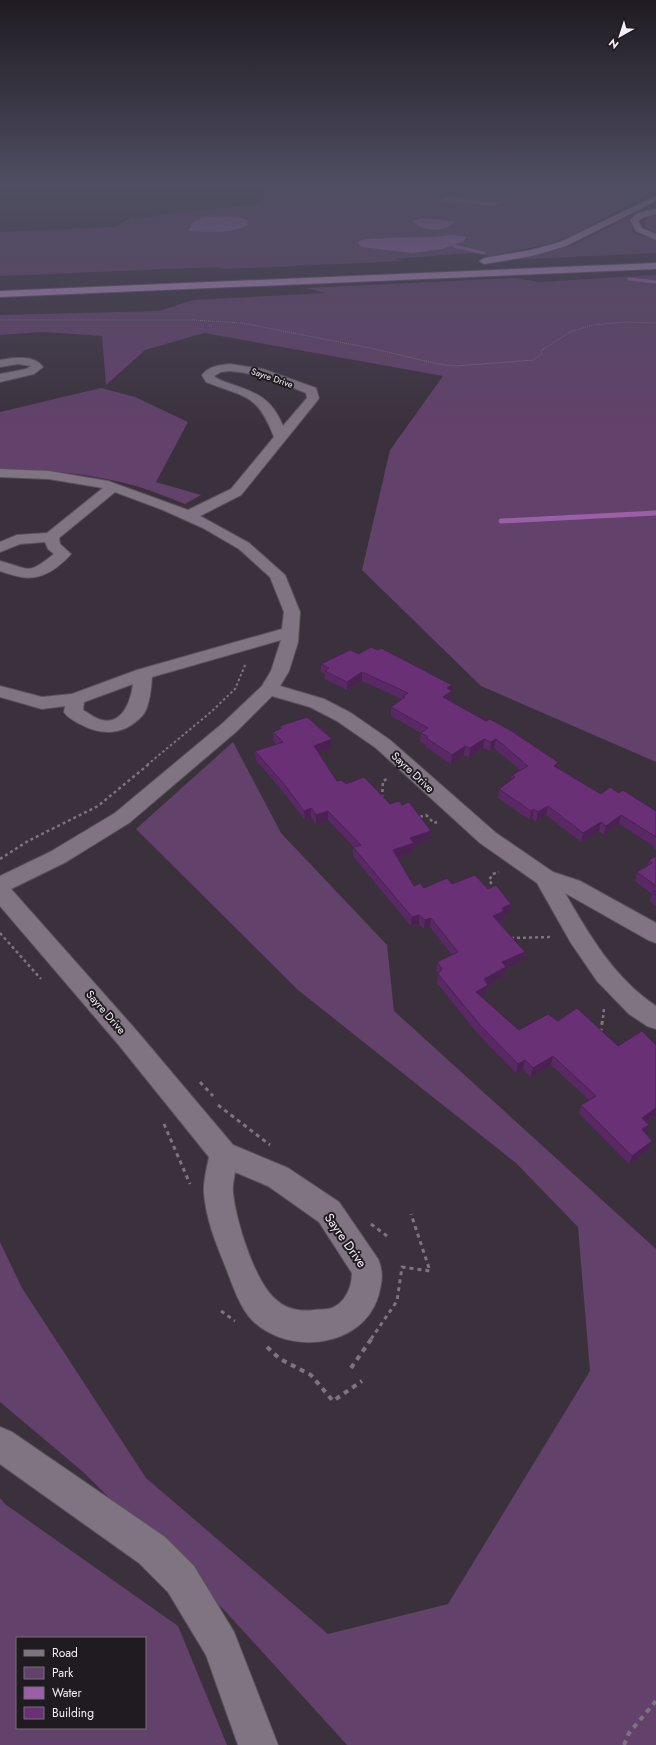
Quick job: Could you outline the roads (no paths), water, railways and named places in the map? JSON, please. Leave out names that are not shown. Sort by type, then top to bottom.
[{"type":"highway","points":[[411,268],[428,266]]},
{"type":"highway","points":[[0,286],[449,266]]},
{"type":"highway","points":[[0,294],[646,266]]},
{"type":"highway","points":[[14,283],[36,284]]},
{"type":"street","points":[[0,364],[12,360],[25,360],[35,364],[37,367],[30,372],[0,378]]},
{"type":"street","name":"Sayre Drive","points":[[188,516],[236,492],[282,437],[313,398],[312,391],[246,369],[225,367],[214,370],[208,375],[210,380],[214,382],[244,391],[262,400],[276,421],[282,437]]},
{"type":"street","points":[[0,473],[49,475],[113,487],[208,525],[244,546],[277,576],[292,612],[288,642],[280,671],[269,689],[230,727],[122,818],[58,857],[0,885]]},
{"type":"street","points":[[0,547],[17,540],[51,537],[113,487]]},
{"type":"street","points":[[0,566],[28,576],[40,573],[63,554],[53,546],[51,537]]},
{"type":"street","points":[[0,691],[16,697],[42,703],[75,699],[143,674],[290,632]]},
{"type":"street","points":[[75,699],[73,712],[98,726],[116,726],[135,712],[141,693],[143,674]]},
{"type":"street","name":"Sayre Drive","points":[[269,689],[317,702],[344,717],[383,744],[485,836],[544,878],[572,887],[656,934]]},
{"type":"street","name":"Sayre Drive","points":[[544,878],[590,956],[631,1001],[646,1014],[656,1019]]},
{"type":"street","name":"Sayre Drive","points":[[0,891],[127,1037],[223,1154],[278,1177],[329,1212],[367,1269],[367,1282],[361,1301],[351,1313],[337,1323],[302,1327],[284,1323],[263,1309],[249,1287],[227,1234],[218,1192],[223,1154]]},
{"type":"street","points":[[0,1444],[152,1550],[181,1579],[221,1645],[258,1745]]},
{"type":"waterway","points":[[629,279],[656,282]]},
{"type":"waterway","points":[[501,521],[656,513]]}]
